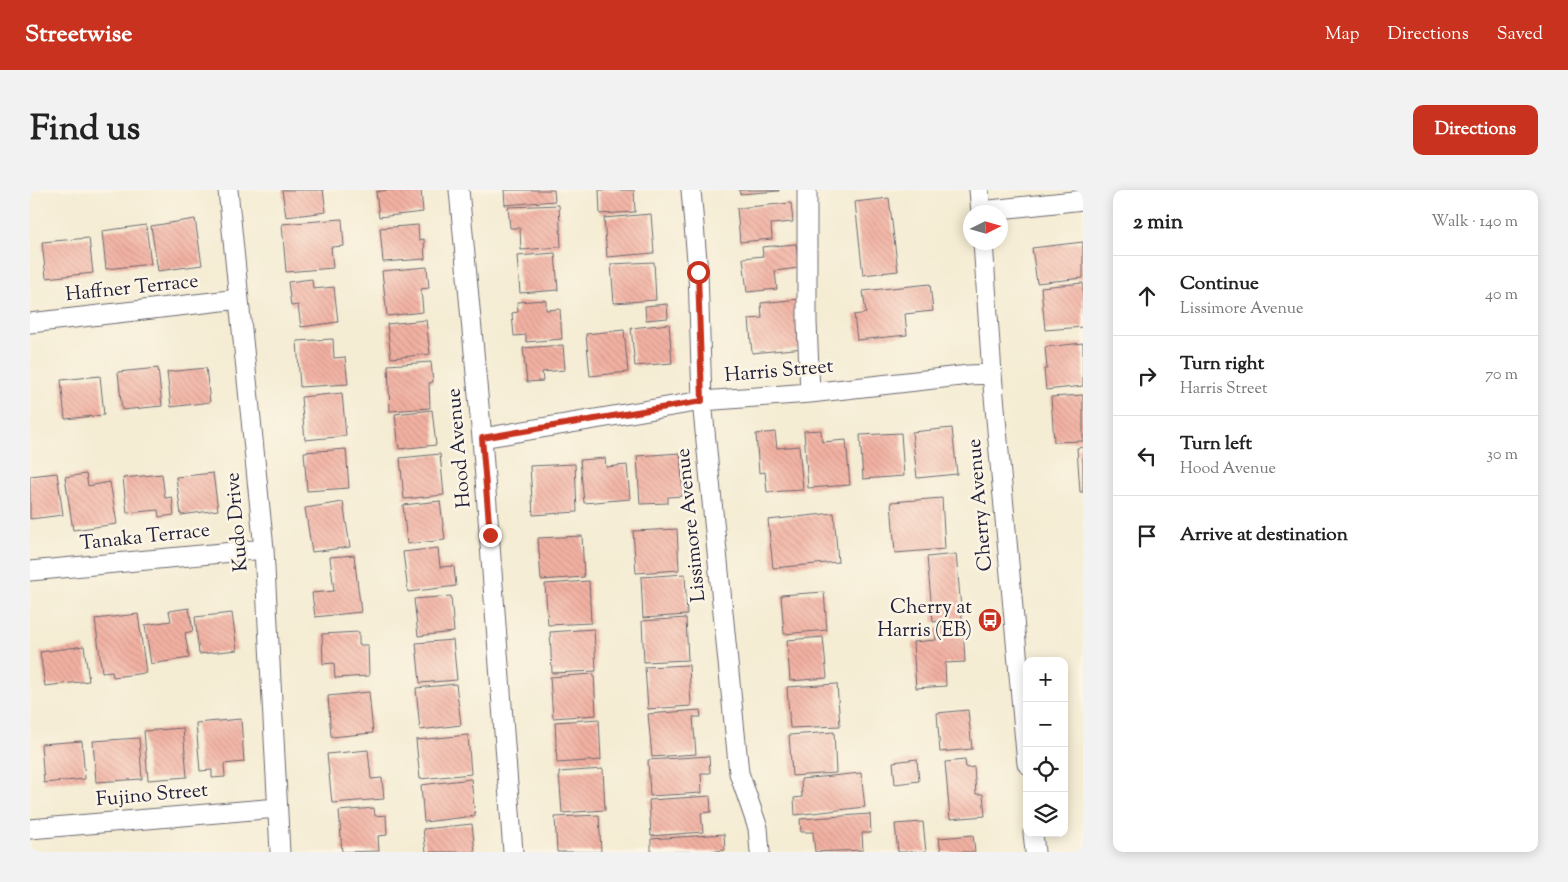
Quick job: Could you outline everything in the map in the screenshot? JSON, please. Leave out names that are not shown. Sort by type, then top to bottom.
[{"type":"street","name":"Kudo Drive","points":[[228,190],[264,549],[280,852]]},
{"type":"street","name":"Hood Avenue","points":[[459,190],[482,438],[513,852]]},
{"type":"street","name":"Lissimore Avenue","points":[[691,190],[698,272],[702,401],[739,773],[758,828],[760,852]]},
{"type":"street","points":[[807,190],[807,322],[810,393]]},
{"type":"street","points":[[979,190],[980,205]]},
{"type":"street","points":[[1008,209],[1083,200]]},
{"type":"street","name":"Cherry Avenue","points":[[984,250],[992,374],[1025,747]]},
{"type":"street","name":"Haffner Terrace","points":[[30,322],[239,300]]},
{"type":"street","name":"Harris Street","points":[[482,438],[702,401],[810,393],[992,374]]},
{"type":"street","name":"Tanaka Terrace","points":[[30,572],[264,549]]},
{"type":"street","name":"Fujino Street","points":[[30,829],[277,808]]},
{"type":"street","points":[[1033,837],[1034,852]]},
{"type":"building","points":[[282,190],[323,190],[326,212],[286,217]]},
{"type":"building","points":[[421,190],[423,212],[379,217],[376,192]]},
{"type":"building","points":[[504,190],[554,190],[555,201],[505,205]]},
{"type":"building","points":[[599,190],[634,190],[635,212],[600,214]]},
{"type":"building","points":[[739,190],[779,190],[779,191],[740,194]]},
{"type":"building","points":[[889,198],[898,271],[863,275],[855,202]]},
{"type":"building","points":[[791,203],[793,222],[771,224],[772,239],[740,242],[737,208]]},
{"type":"building","points":[[559,205],[561,247],[521,250],[520,228],[510,228],[508,207]]},
{"type":"building","points":[[651,214],[654,253],[607,257],[604,218]]},
{"type":"building","points":[[195,219],[202,265],[158,271],[151,226]]},
{"type":"building","points":[[342,219],[344,246],[331,247],[333,268],[286,272],[282,224]]},
{"type":"building","points":[[146,225],[151,264],[106,269],[102,231]]},
{"type":"building","points":[[418,225],[419,240],[424,239],[425,259],[383,262],[380,228]]},
{"type":"building","points":[[89,238],[93,273],[46,278],[42,242]]},
{"type":"building","points":[[1083,242],[1083,278],[1037,283],[1032,248]]},
{"type":"building","points":[[796,244],[799,268],[775,271],[777,289],[747,292],[743,258],[763,256],[762,247]]},
{"type":"building","points":[[555,253],[558,290],[520,293],[517,256]]},
{"type":"building","points":[[654,262],[656,300],[614,303],[611,264]]},
{"type":"building","points":[[427,267],[429,288],[421,289],[423,312],[387,316],[382,271]]},
{"type":"building","points":[[312,279],[313,289],[334,287],[338,322],[301,327],[298,305],[291,306],[288,282]]},
{"type":"building","points":[[1083,283],[1083,327],[1045,330],[1041,287]]},
{"type":"building","points":[[930,284],[933,311],[905,314],[907,335],[857,340],[854,315],[866,313],[863,291]]},
{"type":"building","points":[[800,299],[804,348],[752,353],[749,319],[762,318],[761,303]]},
{"type":"building","points":[[546,300],[546,310],[560,309],[562,339],[526,342],[526,335],[514,336],[512,313],[518,312],[517,302]]},
{"type":"building","points":[[667,304],[668,318],[646,320],[645,306]]},
{"type":"building","points":[[426,320],[430,354],[391,358],[387,324]]},
{"type":"building","points":[[669,324],[672,363],[635,366],[631,328]]},
{"type":"building","points":[[624,330],[628,372],[590,376],[586,334]]},
{"type":"building","points":[[333,339],[334,358],[345,357],[348,384],[300,387],[297,341]]},
{"type":"building","points":[[1083,343],[1083,386],[1046,390],[1044,369],[1047,369],[1045,347]]},
{"type":"building","points":[[563,345],[565,370],[542,372],[543,381],[527,382],[523,348]]},
{"type":"building","points":[[431,362],[433,382],[429,383],[430,408],[390,411],[388,365]]},
{"type":"building","points":[[158,368],[162,406],[122,410],[118,372]]},
{"type":"building","points":[[206,368],[210,402],[171,407],[167,372]]},
{"type":"building","points":[[100,376],[104,415],[65,419],[61,380]]},
{"type":"building","points":[[342,393],[346,436],[305,440],[301,397]]},
{"type":"building","points":[[1083,395],[1083,441],[1054,442],[1051,397]]},
{"type":"building","points":[[432,410],[436,445],[399,449],[395,414]]},
{"type":"building","points":[[952,428],[957,474],[917,478],[912,432]]},
{"type":"building","points":[[821,430],[822,442],[846,440],[850,485],[808,488],[804,431]]},
{"type":"building","points":[[775,432],[777,448],[799,446],[803,490],[767,492],[765,472],[759,473],[756,434]]},
{"type":"building","points":[[901,433],[904,476],[863,479],[860,435]]},
{"type":"building","points":[[1083,447],[1083,492],[1080,492],[1077,448]]},
{"type":"building","points":[[346,449],[349,488],[307,491],[304,452]]},
{"type":"building","points":[[680,453],[683,496],[668,497],[668,503],[640,504],[637,456]]},
{"type":"building","points":[[440,454],[444,495],[404,499],[400,458]]},
{"type":"building","points":[[605,458],[606,467],[627,465],[630,499],[584,503],[580,460]]},
{"type":"building","points":[[575,464],[577,512],[533,515],[530,466]]},
{"type":"building","points":[[57,473],[63,515],[30,519],[30,476]]},
{"type":"building","points":[[213,473],[218,510],[181,515],[176,477]]},
{"type":"building","points":[[86,474],[88,486],[110,482],[117,524],[73,530],[65,477]]},
{"type":"building","points":[[162,474],[165,498],[172,497],[174,515],[159,517],[158,510],[127,513],[123,478]]},
{"type":"building","points":[[942,498],[945,549],[895,553],[891,502]]},
{"type":"building","points":[[440,501],[445,540],[407,544],[403,505]]},
{"type":"building","points":[[343,502],[350,547],[312,552],[305,508]]},
{"type":"building","points":[[834,513],[838,562],[773,568],[768,520]]},
{"type":"building","points":[[677,529],[679,570],[636,573],[633,531]]},
{"type":"building","points":[[582,536],[584,577],[541,580],[538,538]]},
{"type":"building","points":[[438,548],[440,567],[454,566],[456,586],[408,592],[403,552]]},
{"type":"building","points":[[956,554],[962,619],[933,622],[927,557]]},
{"type":"building","points":[[354,555],[361,612],[315,617],[312,593],[334,591],[330,557]]},
{"type":"building","points":[[685,574],[687,615],[643,618],[641,577]]},
{"type":"building","points":[[589,581],[591,623],[548,625],[545,584]]},
{"type":"building","points":[[824,592],[827,630],[784,634],[781,595]]},
{"type":"building","points":[[451,596],[454,632],[418,636],[414,599]]},
{"type":"building","points":[[189,608],[193,631],[185,633],[189,658],[151,664],[145,625],[171,621],[169,611]]},
{"type":"building","points":[[232,613],[237,650],[199,654],[195,617]]},
{"type":"building","points":[[138,614],[146,673],[113,677],[112,671],[102,672],[95,619]]},
{"type":"building","points":[[686,618],[688,660],[644,662],[642,621]]},
{"type":"building","points":[[963,626],[965,662],[945,663],[946,686],[916,688],[913,642],[936,640],[935,628]]},
{"type":"building","points":[[594,629],[596,671],[552,673],[550,632]]},
{"type":"building","points":[[359,632],[359,645],[368,645],[369,676],[335,678],[334,663],[323,664],[322,634]]},
{"type":"building","points":[[823,637],[827,678],[790,681],[787,640]]},
{"type":"building","points":[[453,640],[457,680],[420,683],[416,643]]},
{"type":"building","points":[[84,646],[89,681],[45,686],[40,652]]},
{"type":"building","points":[[689,665],[691,706],[648,709],[645,667]]},
{"type":"building","points":[[594,674],[596,715],[553,718],[550,677]]},
{"type":"building","points":[[456,684],[461,725],[420,730],[416,688]]},
{"type":"building","points":[[837,684],[840,726],[790,728],[787,687]]},
{"type":"building","points":[[369,692],[373,733],[331,737],[328,696]]},
{"type":"building","points":[[700,710],[701,717],[693,717],[696,754],[652,757],[648,714]]},
{"type":"building","points":[[968,710],[972,749],[940,752],[937,713]]},
{"type":"building","points":[[241,719],[244,762],[224,764],[225,777],[212,778],[212,770],[200,771],[196,723]]},
{"type":"building","points":[[599,719],[601,760],[557,763],[555,722]]},
{"type":"building","points":[[183,728],[187,777],[148,780],[144,731]]},
{"type":"building","points":[[834,732],[836,773],[792,776],[789,735]]},
{"type":"building","points":[[468,735],[471,774],[420,779],[416,740]]},
{"type":"building","points":[[139,738],[142,779],[96,782],[93,741]]},
{"type":"building","points":[[82,741],[85,779],[44,783],[41,744]]},
{"type":"building","points":[[368,750],[371,779],[382,778],[384,799],[332,803],[327,754]]},
{"type":"building","points":[[709,756],[710,773],[701,773],[702,793],[650,796],[648,760]]},
{"type":"building","points":[[917,759],[919,781],[895,784],[893,762]]},
{"type":"building","points":[[965,760],[966,768],[974,767],[976,794],[983,794],[985,816],[950,819],[945,762]]},
{"type":"building","points":[[603,769],[605,810],[562,813],[559,772]]},
{"type":"building","points":[[861,773],[865,807],[795,815],[794,798],[802,797],[801,779]]},
{"type":"building","points":[[471,779],[475,816],[424,822],[421,785]]},
{"type":"building","points":[[710,796],[711,812],[701,813],[703,832],[651,836],[649,800]]},
{"type":"building","points":[[374,808],[375,816],[386,815],[387,835],[378,836],[379,851],[342,852],[339,811]]},
{"type":"building","points":[[870,814],[871,833],[862,833],[863,850],[815,852],[813,832],[801,832],[800,819]]},
{"type":"building","points":[[599,815],[601,852],[557,852],[555,817]]},
{"type":"building","points":[[923,822],[926,852],[898,852],[895,824]]},
{"type":"building","points":[[472,824],[475,852],[426,852],[423,829]]},
{"type":"building","points":[[724,834],[725,850],[709,852],[651,852],[651,839]]},
{"type":"building","points":[[973,835],[975,852],[941,852],[939,838]]},
{"type":"place","name":"Cherry at Harris (EB)","points":[[990,620]]},
{"type":"route","points":[[490,535],[482,438],[702,401],[698,272]]}]
